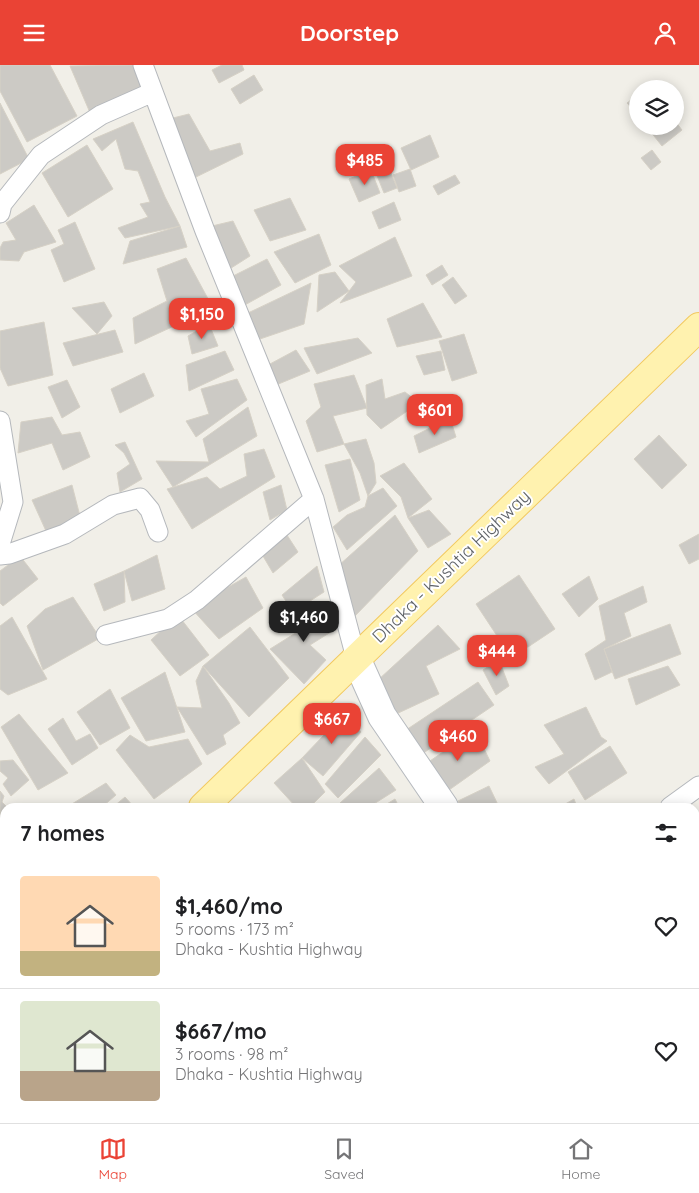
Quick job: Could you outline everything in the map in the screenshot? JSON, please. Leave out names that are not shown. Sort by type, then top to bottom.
[{"type":"main road","name":"Dhaka - Kushtia Highway","points":[[207,803],[699,327]]},
{"type":"main road","points":[[356,658],[382,716],[441,803]]},
{"type":"street","points":[[143,65],[205,231],[314,499],[356,658]]},
{"type":"street","points":[[0,213],[2,204],[41,155],[101,115],[153,92]]},
{"type":"street","points":[[0,421],[13,502],[0,544]]},
{"type":"street","points":[[0,555],[9,554],[65,534],[113,505],[140,498],[150,510],[158,532]]},
{"type":"street","points":[[106,635],[168,619],[197,600],[314,499]]},
{"type":"street","points":[[675,803],[699,785]]},
{"type":"building","points":[[0,65],[50,65],[77,116],[27,142],[0,91]]},
{"type":"building","points":[[135,65],[147,88],[91,115],[70,66]]},
{"type":"building","points":[[222,65],[242,65],[244,70],[219,83],[212,70]]},
{"type":"building","points":[[254,75],[263,90],[240,104],[231,89]]},
{"type":"building","points":[[0,103],[29,159],[0,174]]},
{"type":"building","points":[[189,114],[210,151],[240,143],[243,154],[194,178],[173,118]]},
{"type":"building","points":[[133,122],[165,197],[180,226],[125,238],[118,228],[148,217],[140,204],[150,202],[138,171],[125,169],[116,139],[102,151],[93,139]]},
{"type":"building","points":[[430,135],[439,157],[411,170],[401,148]]},
{"type":"building","points":[[653,135],[676,135],[662,146]]},
{"type":"building","points":[[87,145],[113,189],[68,217],[42,173]]},
{"type":"building","points":[[652,150],[661,162],[651,170],[641,158]]},
{"type":"building","points":[[389,168],[397,188],[384,193],[376,173]]},
{"type":"building","points":[[410,169],[416,186],[399,192],[393,175]]},
{"type":"building","points":[[371,170],[380,193],[359,202],[349,179]]},
{"type":"building","points":[[455,175],[460,183],[438,195],[433,186]]},
{"type":"building","points":[[290,198],[306,230],[270,241],[254,210]]},
{"type":"building","points":[[394,202],[401,220],[379,229],[372,212]]},
{"type":"building","points":[[34,205],[56,242],[24,252],[19,261],[0,260],[0,248],[3,242],[16,240],[6,223]]},
{"type":"building","points":[[233,221],[250,256],[228,270],[212,226]]},
{"type":"building","points":[[75,222],[95,269],[64,282],[51,250],[64,244],[58,230]]},
{"type":"building","points":[[180,226],[187,247],[123,264],[130,241]]},
{"type":"building","points":[[319,234],[331,265],[295,283],[274,252]]},
{"type":"building","points":[[395,237],[412,276],[340,303],[356,282],[339,266]]},
{"type":"building","points":[[186,258],[213,308],[135,344],[133,318],[167,301],[157,269]]},
{"type":"building","points":[[267,259],[281,285],[243,306],[231,277]]},
{"type":"building","points":[[442,265],[448,275],[432,285],[426,275]]},
{"type":"building","points":[[335,272],[349,291],[317,312],[319,275]]},
{"type":"building","points":[[453,277],[467,296],[455,304],[442,285]]},
{"type":"building","points":[[311,283],[304,324],[257,340],[248,313]]},
{"type":"building","points":[[104,302],[112,316],[97,334],[72,308]]},
{"type":"building","points":[[423,303],[442,337],[397,347],[387,319]]},
{"type":"building","points":[[44,322],[53,375],[8,386],[0,368],[0,331]]},
{"type":"building","points":[[209,324],[218,346],[192,354],[188,336]]},
{"type":"building","points":[[115,330],[123,352],[73,366],[63,343]]},
{"type":"building","points":[[464,334],[477,373],[452,381],[439,341]]},
{"type":"building","points":[[358,338],[372,353],[317,374],[304,348]]},
{"type":"building","points":[[296,350],[310,371],[276,385],[270,364]]},
{"type":"building","points":[[225,351],[234,370],[189,391],[186,365]]},
{"type":"building","points":[[441,351],[445,370],[424,375],[416,356]]},
{"type":"building","points":[[144,373],[154,396],[120,413],[111,389]]},
{"type":"building","points":[[354,375],[367,408],[333,416],[344,444],[317,452],[306,421],[321,407],[314,384]]},
{"type":"building","points":[[237,379],[247,400],[196,437],[186,421],[209,414],[201,389]]},
{"type":"building","points":[[382,379],[385,399],[405,392],[419,403],[381,429],[367,415],[366,385]]},
{"type":"building","points":[[67,380],[80,407],[62,418],[48,387]]},
{"type":"building","points":[[248,407],[257,436],[173,487],[156,461],[209,462],[203,439]]},
{"type":"building","points":[[52,417],[62,435],[80,432],[90,457],[63,470],[52,443],[18,453],[21,422]]},
{"type":"building","points":[[450,418],[456,437],[419,453],[414,436]]},
{"type":"building","points":[[659,435],[687,465],[662,489],[634,459]]},
{"type":"building","points":[[366,439],[374,463],[376,483],[368,496],[360,473],[344,444]]},
{"type":"building","points":[[125,442],[142,479],[120,492],[117,473],[130,464],[124,453],[115,445]]},
{"type":"building","points":[[264,449],[275,477],[192,529],[167,489],[207,477],[220,489],[247,476],[244,454]]},
{"type":"building","points":[[350,459],[360,500],[339,512],[325,465]]},
{"type":"building","points":[[404,463],[432,499],[408,518],[401,497],[380,476]]},
{"type":"building","points":[[72,485],[81,520],[46,531],[32,500]]},
{"type":"building","points":[[281,485],[287,510],[270,520],[263,492]]},
{"type":"building","points":[[383,488],[397,506],[347,550],[333,527],[347,515],[365,507],[368,496]]},
{"type":"building","points":[[429,510],[451,534],[428,548],[408,518]]},
{"type":"building","points":[[395,515],[418,551],[354,617],[338,566]]},
{"type":"building","points":[[285,532],[298,552],[273,573],[260,551]]},
{"type":"building","points":[[699,534],[699,559],[689,564],[679,545]]},
{"type":"building","points":[[157,555],[165,589],[132,601],[124,571]]},
{"type":"building","points":[[20,556],[38,579],[3,606],[0,603],[0,571]]},
{"type":"building","points":[[317,566],[324,592],[293,612],[282,595]]},
{"type":"building","points":[[124,571],[125,602],[104,611],[94,584]]},
{"type":"building","points":[[519,575],[555,629],[528,647],[505,648],[476,604]]},
{"type":"building","points":[[589,576],[598,599],[579,617],[562,594]]},
{"type":"building","points":[[246,577],[263,608],[219,639],[191,608]]},
{"type":"building","points":[[643,586],[647,602],[624,613],[631,636],[604,649],[612,672],[595,680],[585,654],[606,640],[599,606]]},
{"type":"building","points":[[73,597],[100,638],[43,670],[27,626],[45,609]]},
{"type":"building","points":[[314,603],[334,630],[310,645],[326,660],[304,684],[270,649],[302,629],[288,615]]},
{"type":"building","points":[[178,615],[209,655],[180,676],[151,640]]},
{"type":"building","points":[[12,617],[47,679],[8,695],[0,689],[0,626]]},
{"type":"building","points":[[670,624],[681,654],[615,679],[604,649]]},
{"type":"building","points":[[438,625],[460,649],[426,666],[439,694],[394,715],[378,680]]},
{"type":"building","points":[[250,627],[289,678],[249,717],[203,666]]},
{"type":"building","points":[[499,660],[509,686],[496,695],[483,670]]},
{"type":"building","points":[[203,666],[229,703],[240,723],[223,735],[226,744],[207,755],[177,707],[202,708],[196,681]]},
{"type":"building","points":[[668,666],[680,685],[636,705],[628,679]]},
{"type":"building","points":[[165,672],[185,732],[146,741],[121,698]]},
{"type":"building","points":[[478,682],[494,705],[419,756],[403,732]]},
{"type":"building","points":[[110,689],[130,728],[100,745],[77,712]]},
{"type":"building","points":[[586,707],[601,737],[607,741],[549,784],[535,767],[564,754],[544,725]]},
{"type":"building","points":[[345,713],[361,732],[323,776],[302,758]]},
{"type":"building","points":[[19,714],[68,773],[38,790],[1,727]]},
{"type":"building","points":[[63,718],[76,741],[90,734],[98,748],[72,765],[48,729]]},
{"type":"building","points":[[475,730],[490,761],[442,795],[427,763]]},
{"type":"building","points":[[130,735],[149,747],[188,739],[202,764],[154,799],[116,750]]},
{"type":"building","points":[[365,737],[381,755],[338,798],[325,784]]},
{"type":"building","points":[[610,746],[627,773],[585,800],[568,772]]},
{"type":"building","points":[[302,758],[325,792],[314,803],[292,803],[274,783]]},
{"type":"building","points":[[13,760],[29,780],[11,796],[3,784],[8,778],[0,771],[0,761]]},
{"type":"building","points":[[379,768],[396,790],[375,803],[340,803]]},
{"type":"building","points":[[106,783],[116,795],[107,803],[74,803]]},
{"type":"building","points":[[489,786],[497,803],[459,803],[458,801]]},
{"type":"building","points":[[0,791],[4,796],[3,803],[0,803]]},
{"type":"building","points":[[125,797],[130,803],[118,803]]},
{"type":"building","points":[[395,799],[397,803],[388,803]]},
{"type":"building","points":[[574,799],[576,803],[567,803]]}]
